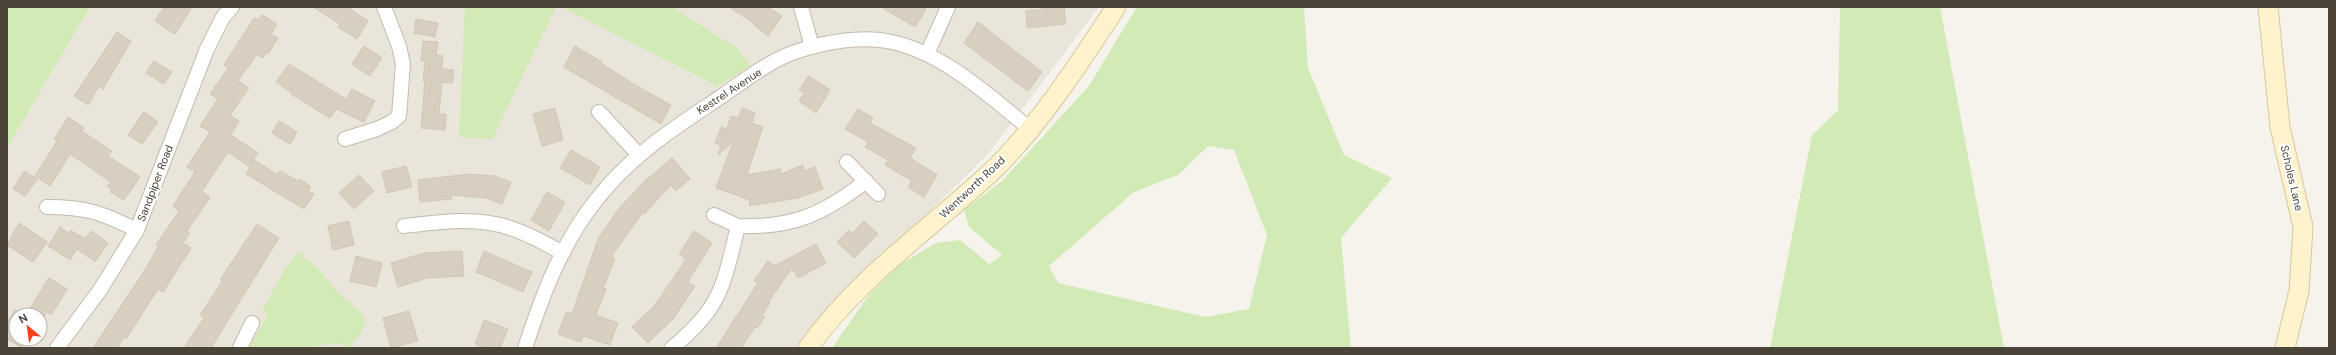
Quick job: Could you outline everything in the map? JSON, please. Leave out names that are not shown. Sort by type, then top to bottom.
[{"type":"street","name":"Sandpiper Road","points":[[57,348],[100,290],[137,230],[207,49],[223,17],[232,7]]},
{"type":"street","points":[[345,139],[377,129],[392,122],[399,116],[403,64],[399,46],[384,7]]},
{"type":"street","points":[[801,7],[812,47]]},
{"type":"street","points":[[927,54],[948,7]]},
{"type":"street","name":"Wentworth Road","points":[[808,348],[828,320],[869,278],[990,172],[1029,128],[1072,73],[1116,7]]},
{"type":"street","name":"Scholes Lane","points":[[2268,7],[2280,127],[2303,227],[2299,291],[2285,348]]},
{"type":"street","name":"Kestrel Avenue","points":[[525,348],[536,313],[563,253],[596,200],[638,154],[675,127],[778,60],[812,47],[862,40],[892,42],[927,54],[955,72],[1029,128]]},
{"type":"street","points":[[599,112],[638,154]]},
{"type":"street","points":[[847,162],[878,194]]},
{"type":"street","points":[[714,215],[738,226],[760,227],[804,220],[839,202],[866,181]]},
{"type":"street","points":[[47,207],[78,207],[104,214],[137,230]]},
{"type":"street","points":[[404,226],[439,222],[490,223],[523,233],[563,253]]},
{"type":"street","points":[[672,348],[703,320],[716,302],[726,276],[738,226]]},
{"type":"street","points":[[240,348],[252,323]]},
{"type":"shaded area","points":[[90,7],[1099,7],[988,154],[806,333],[798,348],[7,348],[7,148]]},
{"type":"green space","points":[[7,7],[90,7],[7,148]]},
{"type":"green space","points":[[465,7],[556,7],[492,139],[459,137]]},
{"type":"green space","points":[[561,7],[672,7],[737,48],[750,66],[715,88],[713,84]]},
{"type":"green space","points":[[1137,7],[1304,7],[1308,68],[1344,155],[1392,178],[1341,238],[1351,348],[832,348],[868,296],[899,265],[936,243],[960,240],[989,264],[1002,255],[969,227],[964,210],[1002,181],[1088,87]],"holes":[[[1208,146],[1234,150],[1267,235],[1249,309],[1205,317],[1058,283],[1049,266],[1134,192],[1178,175]]]},
{"type":"green space","points":[[1840,7],[1940,7],[2004,348],[1770,348],[1812,135],[1838,110]]},
{"type":"green space","points":[[298,252],[317,267],[338,293],[361,312],[366,322],[360,334],[348,348],[339,343],[301,348],[249,348],[268,314],[262,311],[284,271]]},
{"type":"building","points":[[164,7],[192,7],[175,34],[155,21]]},
{"type":"building","points":[[313,7],[347,7],[368,21],[357,39],[338,27],[340,24]]},
{"type":"building","points":[[729,7],[768,7],[782,16],[768,36],[754,25],[755,24]]},
{"type":"building","points":[[881,7],[927,7],[915,27]]},
{"type":"building","points":[[1045,7],[1064,7],[1066,24],[1027,28],[1026,11],[1045,9]]},
{"type":"building","points":[[262,15],[277,24],[271,34],[278,38],[268,54],[266,52],[263,58],[257,54],[238,81],[249,88],[230,115],[239,121],[231,135],[258,153],[249,166],[228,152],[202,191],[210,197],[187,231],[190,233],[183,243],[191,248],[163,292],[158,289],[126,339],[124,337],[117,348],[93,348],[143,273],[158,247],[156,245],[179,211],[173,206],[195,172],[187,167],[210,132],[200,126],[218,99],[210,94],[228,68],[224,65],[254,18],[258,20]]},
{"type":"building","points":[[416,19],[438,23],[435,37],[414,33]]},
{"type":"building","points":[[978,22],[1042,72],[1028,91],[964,43]]},
{"type":"building","points":[[117,32],[131,41],[103,89],[99,86],[88,105],[74,96]]},
{"type":"building","points":[[423,41],[438,42],[436,55],[443,56],[442,69],[454,70],[452,83],[442,82],[439,114],[446,114],[445,130],[421,128],[425,81],[423,81],[425,61],[421,61]]},
{"type":"building","points":[[364,46],[382,58],[370,76],[352,64]]},
{"type":"building","points":[[575,46],[602,62],[601,63],[630,82],[671,105],[661,124],[564,67]]},
{"type":"building","points":[[154,61],[172,72],[164,84],[146,73]]},
{"type":"building","points":[[289,64],[346,99],[352,89],[375,101],[364,122],[336,109],[330,118],[291,94],[292,93],[276,82]]},
{"type":"building","points":[[809,76],[830,90],[816,113],[799,101],[804,93],[799,90]]},
{"type":"building","points":[[555,108],[563,140],[542,146],[533,114]]},
{"type":"building","points":[[742,108],[755,113],[752,123],[763,127],[747,175],[780,169],[781,174],[803,165],[805,171],[815,167],[823,189],[798,198],[749,206],[750,200],[716,188],[733,142],[718,155],[721,145],[715,143],[721,127],[727,129],[731,116],[739,118]]},
{"type":"building","points":[[858,109],[873,118],[870,123],[916,148],[910,158],[937,175],[924,197],[908,187],[912,181],[885,165],[888,160],[865,147],[868,142],[845,129]]},
{"type":"building","points":[[144,112],[158,122],[142,144],[128,135]]},
{"type":"building","points":[[68,117],[84,128],[82,131],[112,151],[108,156],[140,177],[124,200],[110,192],[112,189],[107,186],[111,182],[70,154],[50,186],[35,176],[57,141],[54,139]]},
{"type":"building","points":[[279,121],[297,132],[290,144],[272,133]]},
{"type":"building","points":[[571,150],[600,167],[590,185],[560,168]]},
{"type":"building","points":[[672,158],[690,179],[676,191],[671,185],[644,214],[643,212],[611,257],[615,258],[603,288],[606,289],[596,315],[618,323],[610,345],[583,336],[581,342],[558,334],[566,312],[572,314],[598,239],[620,207],[646,180]]},
{"type":"building","points":[[254,160],[278,175],[280,171],[298,181],[300,179],[311,187],[308,191],[314,194],[304,209],[246,174]]},
{"type":"building","points":[[406,166],[412,187],[387,193],[382,172]]},
{"type":"building","points":[[24,171],[37,179],[25,196],[13,189]]},
{"type":"building","points":[[470,174],[495,176],[511,182],[502,204],[486,198],[451,195],[452,199],[420,202],[418,180]]},
{"type":"building","points":[[359,175],[374,191],[354,209],[339,193]]},
{"type":"building","points":[[547,192],[565,202],[549,231],[531,220]]},
{"type":"building","points":[[349,221],[354,245],[333,250],[328,226]]},
{"type":"building","points":[[864,221],[878,234],[854,258],[837,242],[849,230],[852,233]]},
{"type":"building","points":[[19,223],[47,242],[33,262],[7,245]]},
{"type":"building","points":[[257,224],[279,238],[211,348],[184,348],[204,318],[200,315],[222,282],[220,280]]},
{"type":"building","points":[[60,227],[68,233],[70,230],[85,239],[91,231],[108,243],[95,262],[77,249],[70,260],[48,246]]},
{"type":"building","points":[[694,231],[712,243],[688,282],[695,286],[673,319],[648,343],[632,327],[655,305],[681,267],[686,259],[679,254]]},
{"type":"building","points":[[816,244],[826,263],[798,278],[792,268],[768,302],[770,303],[762,315],[765,317],[757,328],[755,327],[741,348],[716,348],[758,283],[754,281],[768,261],[774,266]]},
{"type":"building","points":[[462,251],[464,276],[427,278],[398,287],[391,263],[424,253]]},
{"type":"building","points":[[484,251],[532,272],[523,292],[476,272]]},
{"type":"building","points":[[356,256],[382,263],[376,287],[350,281]]},
{"type":"building","points":[[49,278],[67,289],[51,315],[48,313],[48,307],[31,307]]},
{"type":"building","points":[[409,311],[418,341],[391,348],[383,318]]},
{"type":"building","points":[[484,320],[508,329],[500,348],[484,348],[475,344]]},
{"type":"building","points":[[8,321],[8,340],[7,339]]}]
